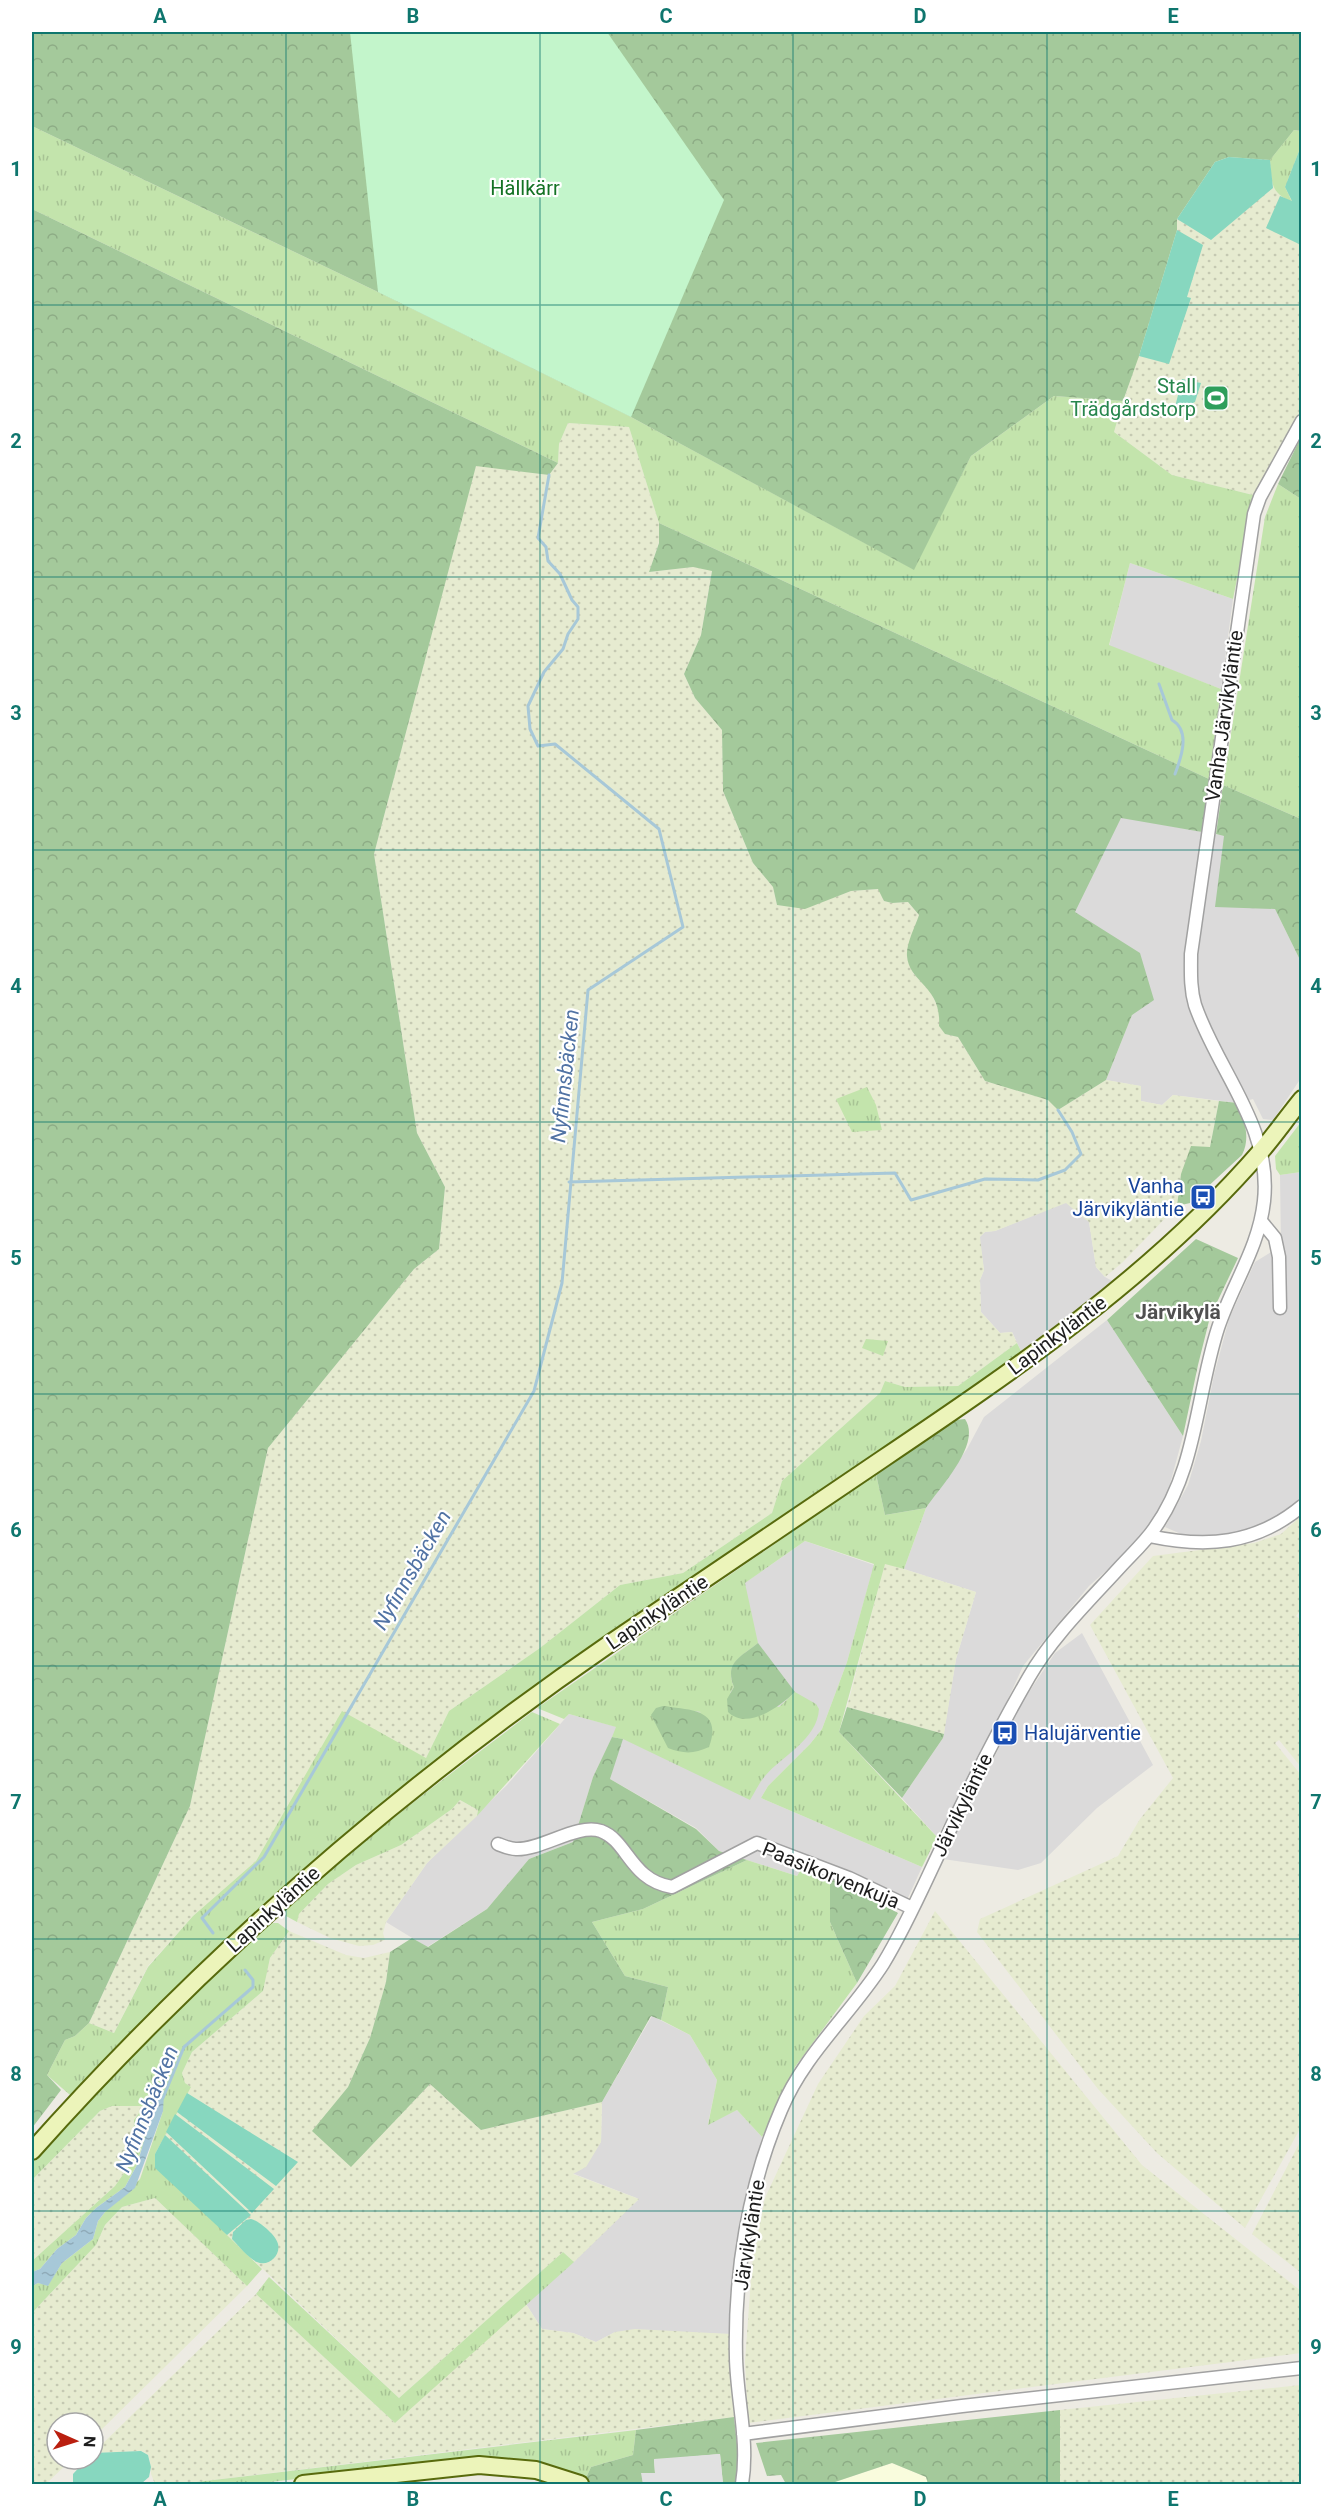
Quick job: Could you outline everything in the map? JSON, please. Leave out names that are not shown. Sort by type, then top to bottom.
[{"type":"main road","name":"Lapinkyläntie","points":[[32,2151],[174,2000],[324,1863],[524,1705],[610,1644],[966,1403],[1043,1347],[1115,1290],[1188,1227],[1260,1151],[1302,1099]]},
{"type":"main road","points":[[303,2484],[479,2465],[536,2470],[580,2484]]},
{"type":"street","name":"Vanha Järvikyläntie","points":[[1260,1151],[1249,1115],[1226,1067],[1209,1040],[1194,1000],[1190,978],[1191,954],[1254,514],[1260,497],[1302,421]]},
{"type":"street","name":"Järvikyläntie","points":[[742,2484],[745,2458],[736,2355],[738,2296],[747,2220],[770,2137],[783,2104],[804,2068],[881,1966],[912,1908],[974,1778],[1032,1671],[1074,1618],[1149,1536],[1173,1499],[1185,1470],[1219,1326],[1254,1244],[1261,1221],[1265,1183],[1260,1151]]},
{"type":"street","points":[[1261,1221],[1275,1238],[1277,1247],[1280,1308]]},
{"type":"street","points":[[1149,1536],[1189,1542],[1221,1541],[1251,1536],[1274,1527],[1302,1506]]},
{"type":"street","name":"Paasikorvenkuja","points":[[498,1844],[516,1849],[546,1844],[584,1830],[601,1831],[612,1839],[647,1878],[672,1887],[757,1843],[849,1878],[912,1908]]},
{"type":"street","points":[[743,2434],[962,2406],[1302,2368]]},
{"type":"shaded area","points":[[1301,131],[1301,413],[1257,496],[1172,475],[1114,432],[1177,230],[1177,219],[1215,162]]},
{"type":"shaded area","points":[[568,423],[629,427],[659,523],[659,542],[649,572],[693,567],[712,570],[701,635],[684,674],[695,698],[722,730],[723,791],[753,863],[773,887],[777,905],[806,908],[851,891],[879,889],[884,901],[908,902],[919,915],[907,956],[913,973],[929,989],[940,1012],[945,1034],[958,1037],[985,1081],[1049,1100],[1058,1110],[1106,1080],[1141,1086],[1141,1101],[1162,1105],[1173,1095],[1219,1101],[1210,1147],[1181,1174],[1177,1206],[1123,1262],[1105,1277],[1096,1267],[1089,1222],[1066,1203],[995,1231],[985,1232],[980,1237],[984,1270],[980,1280],[981,1312],[1000,1333],[1012,1332],[1017,1343],[958,1386],[905,1387],[885,1381],[880,1393],[782,1481],[772,1513],[683,1573],[620,1585],[540,1648],[449,1711],[426,1758],[277,1825],[256,1861],[193,1916],[148,1966],[114,2033],[89,2023],[190,1806],[268,1448],[414,1269],[439,1249],[445,1187],[417,1133],[374,854],[476,465],[549,475],[558,463],[559,444]]},
{"type":"shaded area","points":[[1130,563],[1233,599],[1221,689],[1109,646]]},
{"type":"shaded area","points":[[1121,817],[1225,836],[1275,909],[1301,962],[1301,1078],[1273,1120],[1263,1119],[1253,1099],[1238,1103],[1173,1095],[1162,1105],[1141,1101],[1140,1086],[1106,1080],[1132,1015],[1074,912]]},
{"type":"shaded area","points":[[1301,1172],[1301,1500],[1275,1521],[1239,1534],[1190,1538],[1165,1527],[1188,1485],[1201,1441],[1214,1375],[1229,1319],[1255,1262],[1281,1246],[1280,1175]]},
{"type":"shaded area","points":[[1066,1202],[1089,1222],[1096,1267],[1105,1277],[1116,1283],[1022,1353],[1012,1332],[1000,1333],[981,1312],[980,1280],[984,1270],[979,1237],[985,1232],[995,1231]]},
{"type":"shaded area","points":[[1107,1320],[1183,1436],[1167,1495],[1145,1536],[1089,1586],[1023,1666],[991,1737],[937,1837],[902,1798],[943,1738],[956,1659],[976,1592],[904,1569],[926,1508],[967,1449],[984,1417]]},
{"type":"shaded area","points":[[1301,1516],[1301,1610],[1296,1616],[1302,1621],[1301,1767],[1279,1740],[1275,1743],[1301,1775],[1301,2127],[1245,2228],[1157,2153],[1098,2089],[977,1932],[980,1919],[1118,1856],[1140,1819],[1173,1778],[1090,1625],[1153,1556],[1254,1543],[1281,1534]]},
{"type":"shaded area","points":[[805,1541],[874,1565],[847,1662],[822,1729],[768,1786],[761,1798],[922,1867],[907,1900],[808,1857],[797,1876],[719,1851],[696,1828],[610,1779],[646,1652]]},
{"type":"shaded area","points":[[885,1563],[976,1592],[956,1659],[944,1734],[847,1707]]},
{"type":"shaded area","points":[[1082,1633],[1153,1765],[1097,1808],[1041,1863],[1018,1870],[943,1859],[1021,1704],[1055,1653]]},
{"type":"shaded area","points":[[569,1714],[617,1727],[593,1777],[573,1842],[529,1859],[487,1909],[427,1947],[386,1922],[427,1863],[507,1785]]},
{"type":"shaded area","points":[[460,1800],[478,1810],[477,1816],[427,1863],[386,1922],[383,1933],[385,1940],[373,1945],[359,1946],[330,1938],[297,1922],[299,1914],[328,1884],[356,1865],[401,1845],[452,1809]]},
{"type":"shaded area","points":[[935,1911],[1142,2165],[1301,2291],[1301,2353],[748,2423],[745,2361],[752,2265],[765,2198],[818,2084],[864,2016],[895,1986]]},
{"type":"shaded area","points":[[289,1931],[346,1955],[364,1958],[390,1952],[386,1982],[370,2038],[348,2087],[313,2131],[351,2166],[430,2084],[481,2130],[602,2102],[601,2142],[586,2167],[573,2174],[639,2199],[574,2262],[563,2252],[399,2398],[227,2235],[155,2154],[190,2087],[185,2083],[182,2073],[192,2052],[263,1991],[270,1958]]},
{"type":"shaded area","points":[[652,2016],[690,2035],[717,2080],[708,2124],[737,2110],[762,2137],[738,2236],[731,2295],[731,2334],[615,2332],[596,2342],[573,2333],[542,2329],[526,2304],[639,2199],[572,2173],[601,2142],[602,2102]]},
{"type":"shaded area","points":[[112,2106],[145,2106],[134,2120],[133,2160],[115,2186],[32,2261],[32,2180],[100,2111]]},
{"type":"shaded area","points":[[1301,2140],[1302,2273],[1252,2234]]},
{"type":"shaded area","points":[[155,2198],[247,2286],[105,2426],[105,2411],[45,2411],[45,2471],[60,2471],[46,2484],[32,2484],[32,2313],[96,2245],[105,2225],[122,2207]]},
{"type":"shaded area","points":[[256,2294],[395,2423],[526,2304],[542,2329],[573,2333],[596,2342],[615,2332],[635,2329],[731,2334],[734,2417],[179,2484],[155,2484],[148,2455],[142,2451],[105,2453],[105,2441]]},
{"type":"shaded area","points":[[1301,2385],[1301,2484],[1060,2484],[1060,2410]]},
{"type":"shaded area","points":[[720,2454],[723,2484],[643,2484],[641,2473],[655,2473],[654,2459]]},
{"type":"shaded area","points":[[892,2463],[926,2477],[928,2484],[829,2484]]},
{"type":"green space","points":[[32,32],[1301,32],[1301,131],[1294,130],[1270,160],[1229,157],[1215,162],[1177,219],[1177,230],[1123,401],[1054,396],[971,456],[914,570],[631,417],[378,292],[32,126]]},
{"type":"green space","name":"Hällkärr","points":[[350,32],[607,32],[724,200],[631,417],[378,292]]},
{"type":"green space","points":[[32,126],[378,292],[631,417],[913,569],[971,456],[1054,396],[1123,401],[1114,432],[1172,475],[1257,496],[1250,514],[1233,599],[1130,563],[1109,645],[1221,689],[1209,779],[659,523],[629,427],[568,423],[559,444],[558,463],[32,209]]},
{"type":"green space","points":[[1294,130],[1301,131],[1301,146],[1285,187],[1292,202],[1276,190],[1271,175],[1270,160]]},
{"type":"green space","points":[[1301,146],[1301,245],[1266,228],[1280,196],[1292,201],[1285,187]]},
{"type":"green space","points":[[1229,157],[1270,160],[1273,188],[1211,240],[1177,219],[1215,162]]},
{"type":"green space","points":[[32,209],[558,463],[549,475],[476,466],[374,854],[417,1133],[445,1187],[439,1249],[414,1269],[268,1448],[190,1806],[89,2023],[75,2036],[65,2040],[47,2075],[61,2090],[32,2128]]},
{"type":"green space","points":[[1177,230],[1203,245],[1187,297],[1191,298],[1169,364],[1139,356]]},
{"type":"green space","points":[[1182,379],[1201,383],[1195,402],[1184,407],[1175,407]]},
{"type":"green space","points":[[1301,437],[1301,499],[1278,484]]},
{"type":"green space","points":[[1278,484],[1301,499],[1301,819],[1223,785],[1265,517]]},
{"type":"green space","points":[[659,523],[1209,779],[1202,832],[1121,818],[1075,912],[1140,953],[1154,1000],[1132,1015],[1106,1080],[1058,1110],[1048,1100],[985,1081],[958,1037],[945,1034],[939,1026],[936,1002],[909,965],[908,946],[919,915],[908,902],[884,901],[878,889],[851,891],[805,909],[777,905],[773,887],[753,863],[723,791],[722,730],[695,698],[684,674],[701,635],[712,571],[693,567],[649,572],[659,543]]},
{"type":"green space","points":[[1223,785],[1301,819],[1301,962],[1275,909],[1215,907],[1224,836],[1216,834]]},
{"type":"green space","points":[[867,1087],[876,1105],[882,1130],[852,1132],[836,1099]]},
{"type":"green space","points":[[1219,1101],[1238,1103],[1246,1135],[1245,1148],[1242,1155],[1190,1203],[1177,1206],[1181,1174],[1191,1146],[1210,1147]]},
{"type":"green space","points":[[1301,1122],[1301,1172],[1280,1175],[1276,1169],[1275,1156]]},
{"type":"green space","points":[[1196,1239],[1238,1258],[1210,1317],[1183,1436],[1107,1320]]},
{"type":"green space","points":[[866,1339],[888,1341],[883,1356],[862,1348]]},
{"type":"green space","points":[[1017,1343],[1022,1353],[610,1633],[422,1772],[266,1904],[166,1998],[70,2095],[47,2075],[65,2040],[75,2036],[89,2023],[114,2033],[148,1967],[193,1916],[256,1861],[342,1711],[426,1758],[449,1711],[540,1648],[620,1585],[683,1573],[772,1513],[782,1481],[880,1393],[885,1381],[905,1387],[958,1386]]},
{"type":"green space","points":[[965,1419],[969,1429],[964,1453],[926,1508],[885,1515],[876,1474],[955,1420]]},
{"type":"green space","points":[[876,1474],[885,1515],[926,1508],[904,1569],[885,1564],[839,1732],[937,1837],[922,1867],[761,1798],[768,1786],[822,1729],[847,1662],[874,1564],[805,1541],[745,1583],[758,1643],[740,1657],[733,1666],[731,1679],[734,1687],[730,1693],[779,1707],[795,1692],[816,1704],[819,1709],[817,1720],[806,1738],[772,1768],[750,1800],[623,1739],[612,1737],[616,1727],[569,1714],[564,1719],[537,1708]],"holes":[[[663,1707],[701,1712],[660,1731],[652,1716]]]},
{"type":"green space","points":[[758,1643],[795,1692],[781,1704],[754,1718],[736,1717],[728,1712],[727,1699],[734,1687],[731,1672],[740,1656]]},
{"type":"green space","points":[[663,1706],[694,1711],[708,1718],[712,1725],[709,1747],[689,1752],[668,1748],[651,1715],[656,1708]]},
{"type":"green space","points":[[847,1707],[944,1734],[902,1798],[839,1732]]},
{"type":"green space","points":[[532,1712],[560,1724],[477,1816],[478,1810],[460,1800],[452,1809],[401,1845],[356,1865],[328,1884],[299,1914],[297,1922],[286,1916],[287,1907],[347,1856]]},
{"type":"green space","points":[[612,1737],[623,1739],[610,1779],[696,1829],[719,1851],[747,1860],[643,1909],[592,1922],[625,1976],[668,1987],[661,2020],[651,2016],[602,2102],[481,2130],[430,2084],[351,2167],[312,2131],[348,2087],[370,2038],[386,1982],[390,1952],[412,1938],[428,1947],[487,1909],[529,1859],[573,1842],[593,1777]]},
{"type":"green space","points":[[747,1860],[797,1876],[803,1866],[832,1878],[830,1922],[857,1983],[795,2067],[762,2137],[737,2110],[708,2125],[717,2080],[690,2035],[661,2020],[668,1987],[625,1976],[592,1922],[643,1909]]},
{"type":"green space","points":[[830,1877],[898,1913],[857,1983],[830,1922]]},
{"type":"green space","points":[[278,1923],[289,1931],[270,1958],[263,1991],[192,2052],[182,2073],[185,2083],[191,2087],[155,2154],[227,2235],[262,2269],[247,2286],[155,2198],[122,2207],[105,2225],[96,2245],[32,2313],[32,2286],[38,2283],[48,2285],[62,2263],[93,2239],[98,2221],[105,2212],[140,2179],[163,2111],[141,2150],[137,2165],[125,2187],[96,2208],[86,2218],[76,2235],[57,2249],[40,2269],[32,2272],[32,2261],[115,2186],[133,2160],[134,2120],[144,2106],[112,2106],[100,2111],[32,2180],[32,2163],[175,2012],[265,1926]]},
{"type":"green space","points":[[187,2093],[298,2162],[276,2186],[177,2112]]},
{"type":"green space","points":[[175,2114],[274,2189],[252,2213],[166,2132]]},
{"type":"green space","points":[[165,2135],[251,2215],[227,2235],[155,2168],[155,2154]]},
{"type":"green space","points":[[251,2219],[267,2229],[277,2240],[278,2253],[269,2262],[257,2262],[232,2239],[233,2232],[246,2220]]},
{"type":"green space","points":[[563,2252],[574,2262],[395,2423],[256,2294],[269,2277],[399,2398]]},
{"type":"green space","points":[[1060,2410],[1060,2484],[928,2484],[926,2477],[892,2463],[829,2484],[786,2484],[781,2475],[767,2476],[756,2443]]},
{"type":"green space","points":[[734,2417],[738,2452],[736,2484],[723,2484],[720,2454],[654,2460],[655,2473],[642,2473],[643,2484],[593,2484],[585,2480],[591,2467],[633,2455],[636,2430]]},
{"type":"green space","points":[[636,2430],[633,2455],[591,2467],[585,2480],[473,2458],[253,2484],[179,2484]]},
{"type":"green space","points":[[141,2451],[148,2455],[151,2467],[149,2477],[142,2483],[73,2483],[73,2474],[76,2471],[105,2471],[105,2452]]},
{"type":"water","points":[[164,2094],[163,2111],[135,2188],[105,2212],[98,2221],[93,2239],[62,2263],[48,2286],[38,2283],[32,2286],[32,2272],[40,2269],[57,2249],[76,2235],[86,2218],[96,2208],[125,2187],[137,2165],[153,2110]]},
{"type":"waterway","name":"Nyfinnsbäcken","points":[[213,1933],[202,1918],[264,1857],[534,1391],[562,1283],[588,990],[683,927],[659,829],[555,744],[538,746],[530,729],[528,706],[544,672],[563,649],[568,634],[578,619],[578,607],[572,600],[560,574],[548,561],[546,547],[538,538],[549,475]]},
{"type":"waterway","points":[[1159,684],[1172,720],[1178,725],[1183,738],[1182,753],[1175,774]]},
{"type":"waterway","name":"Nyfinnsbäcken","points":[[569,1182],[895,1173],[911,1200],[985,1179],[1038,1180],[1065,1170],[1081,1154],[1072,1132],[1058,1110]]},
{"type":"waterway","name":"Nyfinnsbäcken","points":[[163,2098],[184,2047],[253,1987],[253,1980],[245,1970]]},
{"type":"place","name":"Stall Trädgårdstorp","points":[[1216,398]]},
{"type":"place","name":"Vanha Järvikyläntie","points":[[1203,1197]]},
{"type":"place","name":"Halujärventie","points":[[1005,1733]]},
{"type":"district","name":"Järvikylä","points":[[1178,1312]]}]
